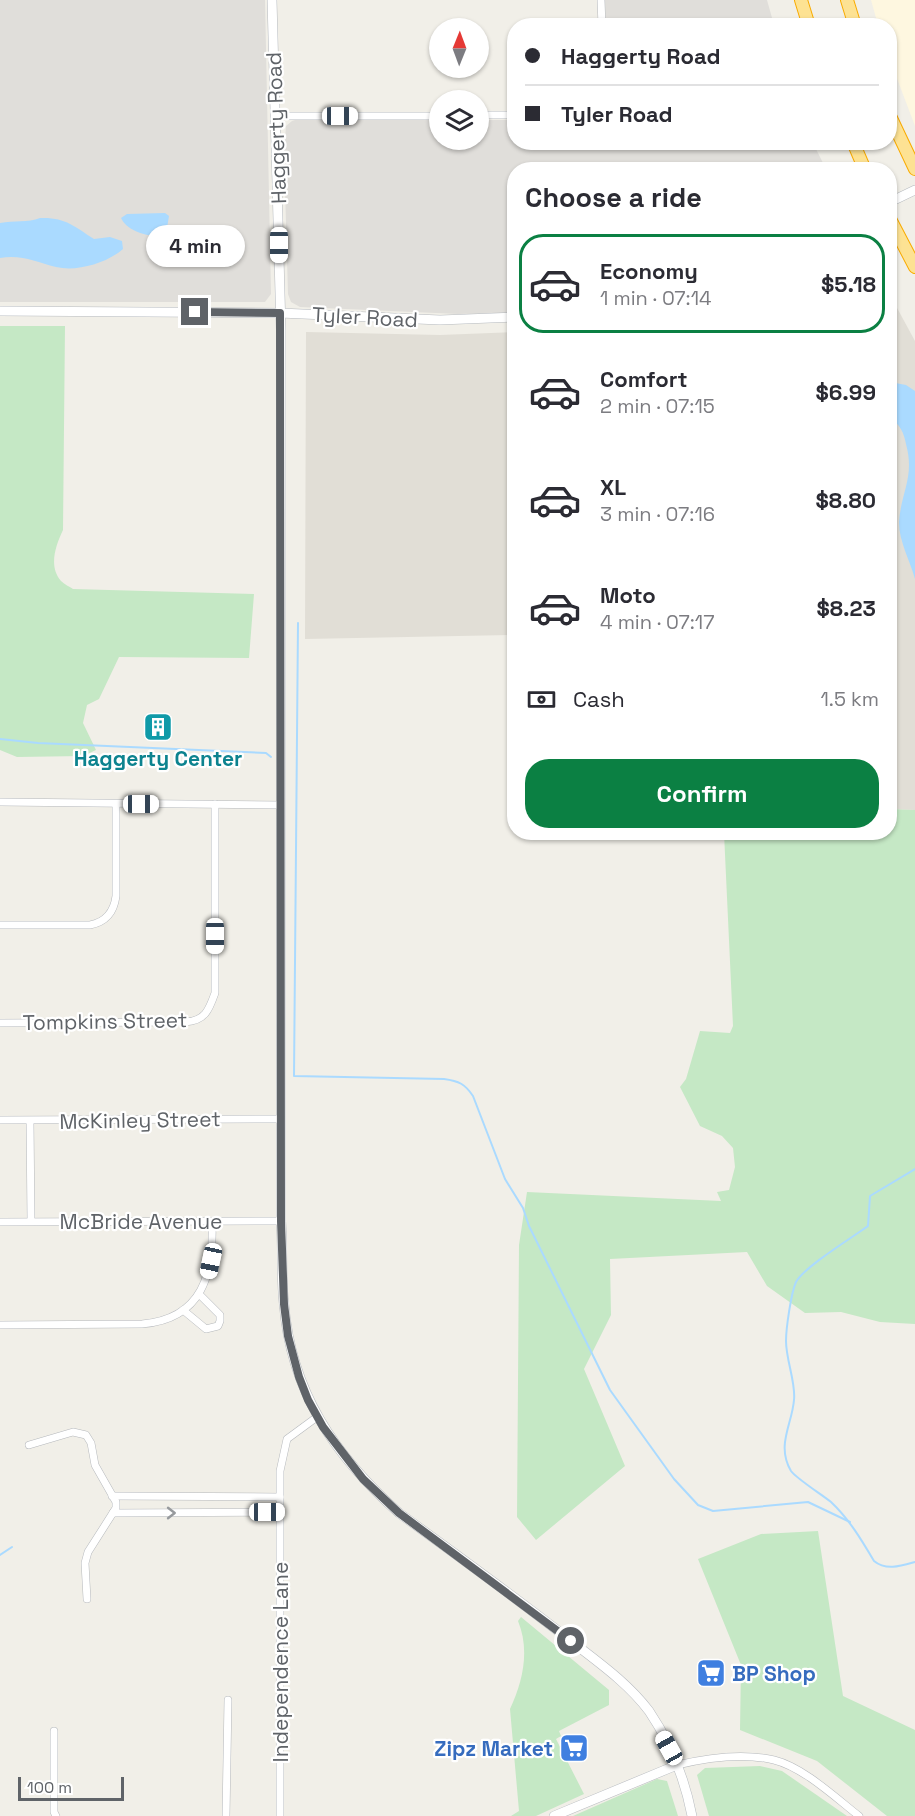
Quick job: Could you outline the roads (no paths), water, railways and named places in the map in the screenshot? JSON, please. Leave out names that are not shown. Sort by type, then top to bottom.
[{"type":"highway","points":[[801,0],[807,18]]},
{"type":"highway","points":[[847,0],[853,18]]},
{"type":"highway","points":[[897,131],[915,170]]},
{"type":"highway","points":[[897,232],[915,267]]},
{"type":"main road","name":"Haggerty Road","points":[[272,0],[280,313],[281,1221],[284,1304],[288,1336],[299,1377],[317,1417],[352,1466],[399,1513],[532,1611],[621,1682],[650,1713],[677,1765],[685,1785],[692,1816]]},
{"type":"main road","points":[[897,199],[915,190]]},
{"type":"main road","name":"Tyler Road","points":[[0,311],[280,313],[440,320],[507,317]]},
{"type":"main road","points":[[554,1816],[677,1765]]},
{"type":"street","points":[[601,0],[602,18]]},
{"type":"street","points":[[489,116],[507,115]]},
{"type":"street","points":[[276,116],[429,116]]},
{"type":"street","points":[[0,802],[280,805]]},
{"type":"street","points":[[0,925],[90,925],[108,917],[116,896],[116,804]]},
{"type":"street","name":"Tompkins Street","points":[[0,1023],[185,1022],[196,1021],[207,1013],[215,993],[215,804]]},
{"type":"street","name":"McKinley Street","points":[[0,1120],[280,1119]]},
{"type":"street","points":[[30,1121],[31,1221]]},
{"type":"street","name":"McBride Avenue","points":[[0,1222],[281,1221]]},
{"type":"street","points":[[0,1325],[150,1323],[165,1320],[183,1310],[199,1294],[211,1261],[212,1222]]},
{"type":"street","points":[[183,1310],[206,1329],[218,1326],[220,1315],[199,1294]]},
{"type":"street","name":"Independence Lane","points":[[280,1816],[281,1459],[287,1439],[317,1417]]},
{"type":"street","points":[[29,1445],[73,1432],[86,1435],[91,1443],[95,1465],[114,1499],[116,1508],[88,1552],[85,1563],[87,1599]]},
{"type":"street","points":[[114,1499],[280,1497]]},
{"type":"street","points":[[113,1513],[281,1512]]},
{"type":"street","points":[[226,1816],[228,1700]]},
{"type":"street","points":[[54,1731],[54,1812],[56,1816]]},
{"type":"street","points":[[677,1765],[718,1758],[775,1760],[795,1769],[859,1816]]},
{"type":"water","points":[[165,213],[169,216],[167,228],[162,235],[157,236],[133,230],[121,218],[127,214]]},
{"type":"water","points":[[40,218],[63,221],[94,239],[110,237],[122,241],[123,249],[100,262],[73,268],[56,267],[22,258],[0,258],[0,223]]},
{"type":"water","points":[[897,383],[906,385],[915,391],[915,579],[899,529],[900,511],[909,466],[905,440],[897,424]]},
{"type":"waterway","points":[[298,623],[294,1076],[444,1079],[464,1086],[473,1096],[505,1179],[523,1208],[529,1226],[610,1390],[674,1479],[698,1505],[713,1511],[808,1502],[850,1522]]},
{"type":"waterway","points":[[0,739],[38,743],[266,753],[271,757]]},
{"type":"waterway","points":[[915,1169],[870,1196],[868,1226],[818,1261],[796,1282],[789,1311],[786,1341],[794,1386],[794,1400],[785,1444],[787,1462],[791,1471],[831,1502],[854,1530],[874,1561],[889,1567],[915,1562]]},
{"type":"waterway","points":[[0,1555],[12,1547]]},
{"type":"place","name":"Haggerty Center","points":[[158,727]]},
{"type":"place","name":"BP Shop","points":[[711,1673]]},
{"type":"place","name":"Zipz Market","points":[[574,1748]]}]
